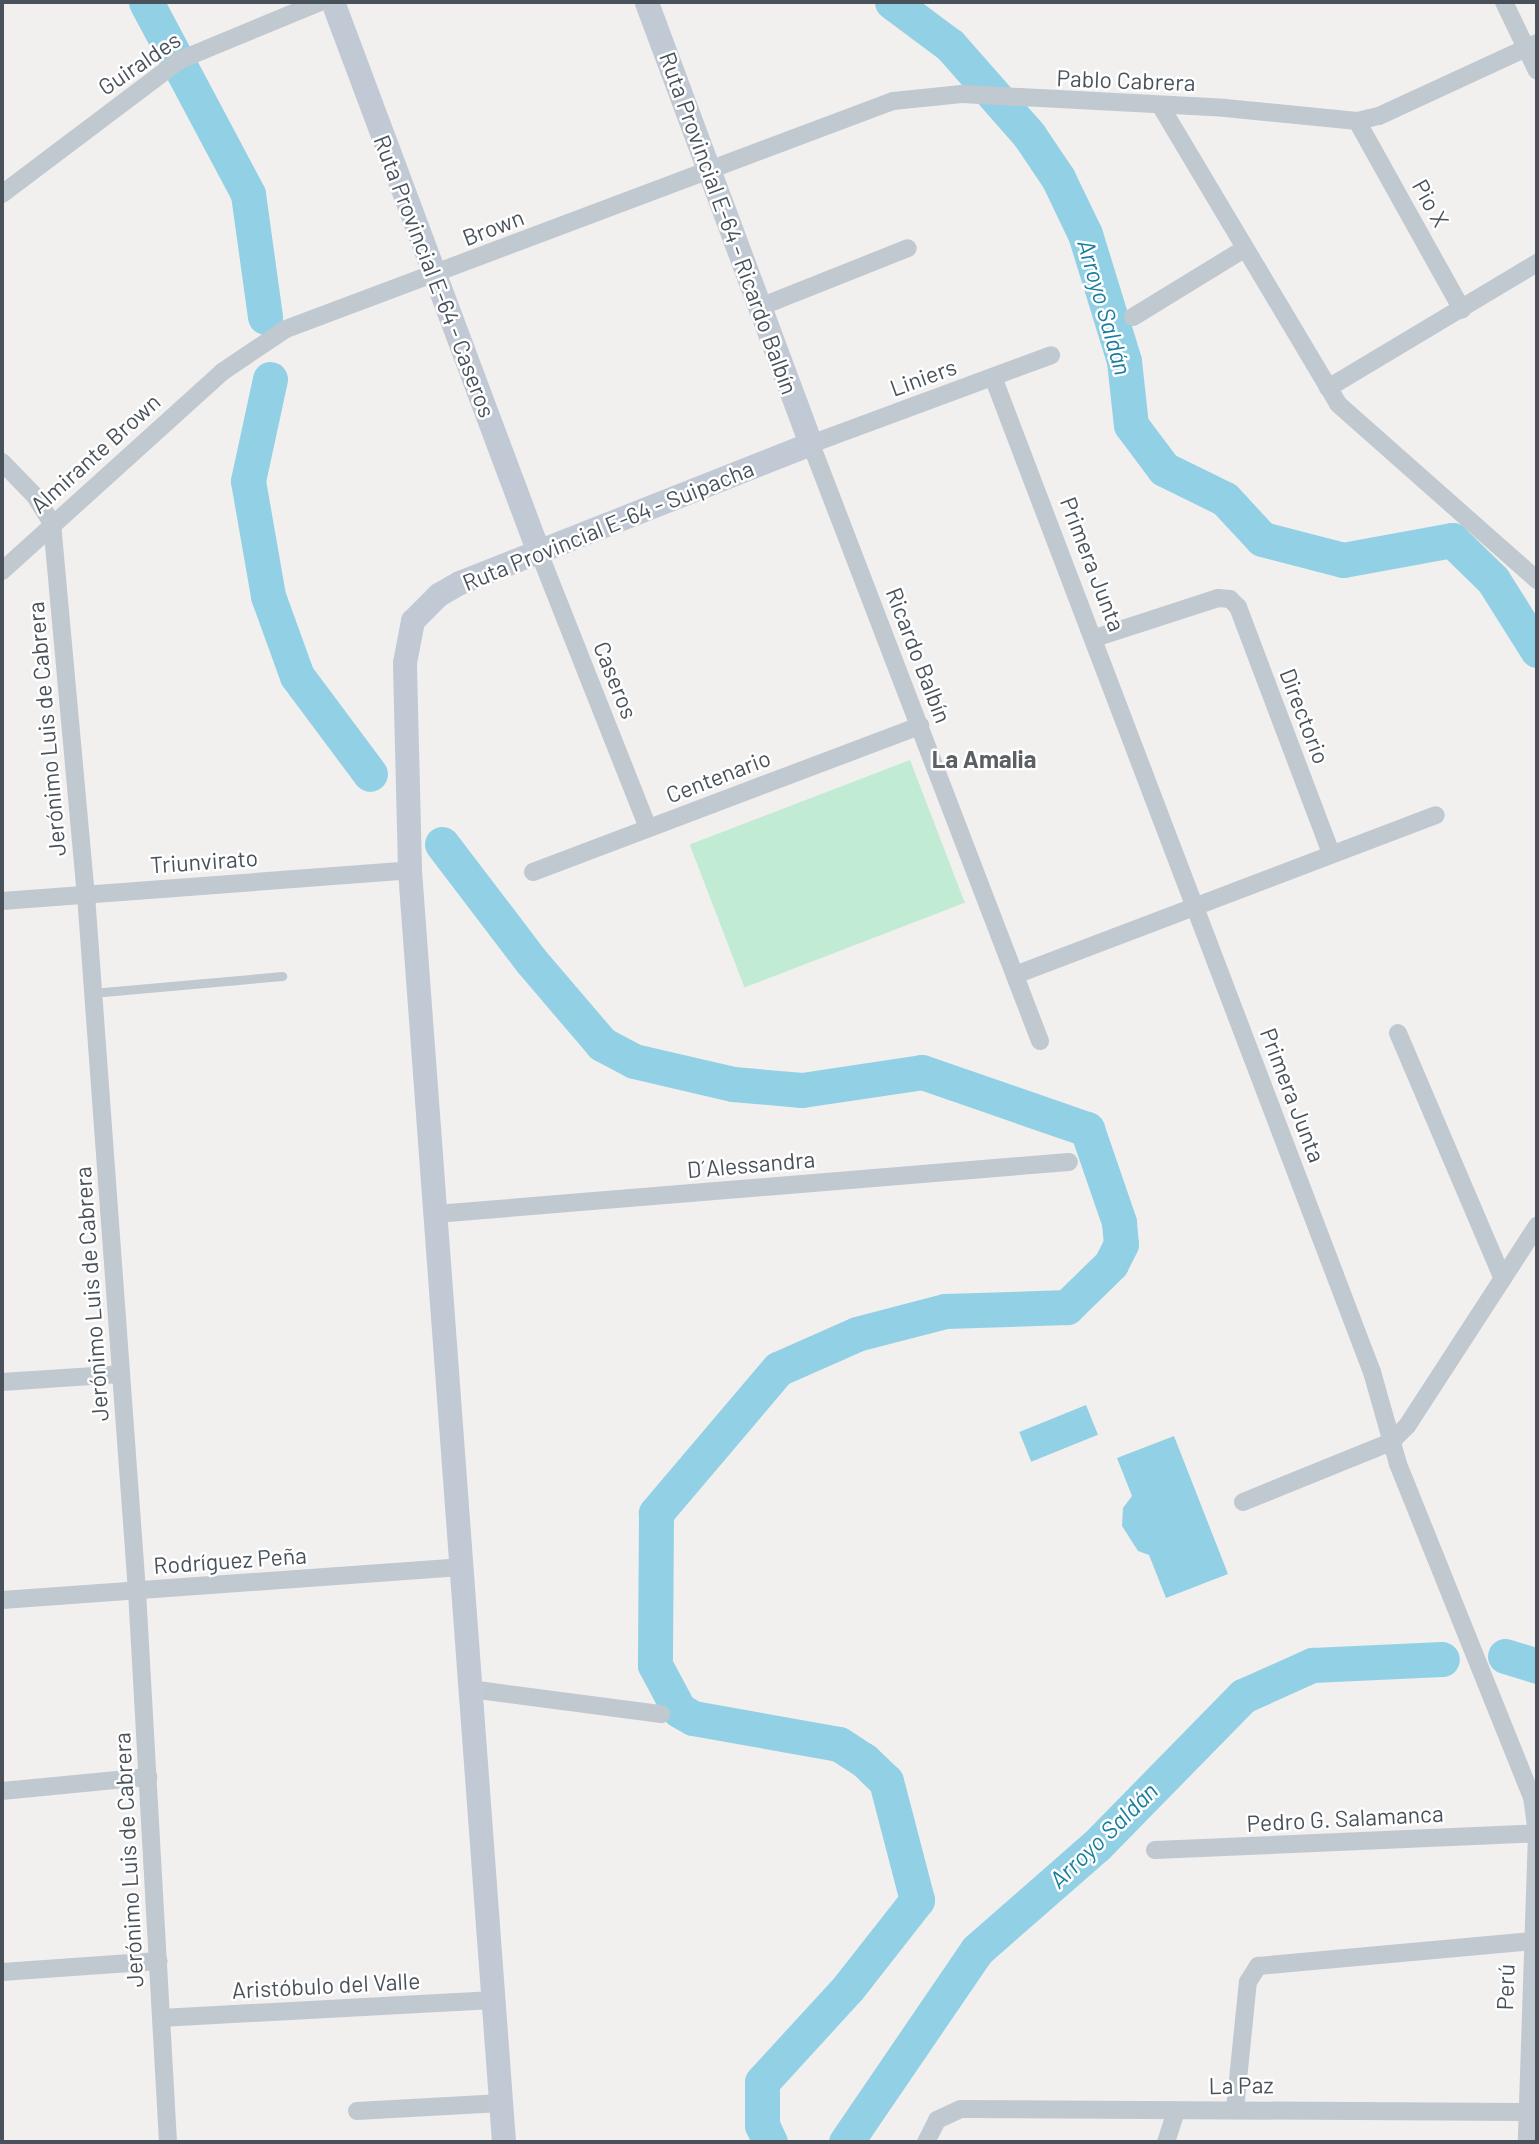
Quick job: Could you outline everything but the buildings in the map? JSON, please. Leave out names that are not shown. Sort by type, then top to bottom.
[{"type":"main road","name":"Ruta Provincial E-64 - Caseros","points":[[333,2],[538,550]]},
{"type":"main road","name":"Ruta Provincial E-64 - Ricardo Balbín","points":[[647,2],[811,444]]},
{"type":"main road","name":"Ruta Provincial E-64 - Suipacha","points":[[504,2142],[410,870],[405,663],[413,621],[449,589],[538,550],[811,444]]},
{"type":"street","name":"Guiraldes","points":[[2,194],[180,60],[320,2]]},
{"type":"street","points":[[1504,2],[1532,46],[1537,71]]},
{"type":"street","name":"Pablo Cabrera","points":[[710,171],[893,101],[962,94],[1051,102],[1160,105],[1357,121],[1379,116],[1532,46]]},
{"type":"street","points":[[1160,105],[1328,388],[1348,416],[1537,580]]},
{"type":"street","name":"Pio X","points":[[1357,121],[1462,310]]},
{"type":"street","name":"Brown","points":[[222,372],[286,329],[710,171]]},
{"type":"street","points":[[760,307],[908,248]]},
{"type":"street","points":[[1133,317],[1244,249]]},
{"type":"street","points":[[1328,388],[1462,310],[1537,262]]},
{"type":"street","name":"Liniers","points":[[811,444],[1051,355]]},
{"type":"street","name":"Almirante Brown","points":[[2,571],[222,372]]},
{"type":"street","name":"Primera Junta","points":[[993,377],[1095,638],[1372,1372],[1391,1441],[1532,1797],[1537,1833]]},
{"type":"street","name":"Ricardo Balbín","points":[[811,444],[1041,1041]]},
{"type":"street","name":"Jerónimo Luis de Cabrera","points":[[2,462],[35,496],[52,523],[86,895],[137,1591],[168,2142]]},
{"type":"street","name":"Caseros","points":[[538,550],[648,828]]},
{"type":"street","name":"Directorio","points":[[1095,638],[1219,598],[1230,599],[1238,607],[1331,853]]},
{"type":"street","name":"Centenario","points":[[533,872],[920,726]]},
{"type":"street","points":[[1015,975],[1436,815]]},
{"type":"street","name":"Triunvirato","points":[[2,901],[410,870]]},
{"type":"street","points":[[1398,1033],[1503,1279]]},
{"type":"street","name":"D´Alessandra","points":[[436,1214],[1069,1162]]},
{"type":"street","points":[[1243,1502],[1391,1441],[1407,1426],[1537,1226]]},
{"type":"street","points":[[2,1382],[121,1374]]},
{"type":"street","name":"Rodríguez Peña","points":[[2,1600],[461,1567]]},
{"type":"street","points":[[470,1689],[661,1714]]},
{"type":"street","points":[[2,1791],[148,1777]]},
{"type":"street","name":"Pedro G. Salamanca","points":[[1155,1850],[1537,1833]]},
{"type":"street","name":"Perú","points":[[1527,2142],[1532,2112],[1531,1941],[1537,1833]]},
{"type":"street","points":[[1235,2109],[1248,1982],[1258,1966],[1531,1941]]},
{"type":"street","points":[[2,1972],[159,1961]]},
{"type":"street","name":"Aristóbulo del Valle","points":[[161,2018],[494,2000]]},
{"type":"street","points":[[357,2111],[502,2103]]},
{"type":"street","name":"La Paz","points":[[926,2142],[946,2113],[961,2109],[1532,2112]]},
{"type":"street","points":[[1166,2142],[1176,2111]]},
{"type":"lane","points":[[92,993],[282,976]]},
{"type":"green space","points":[[910,760],[965,903],[745,987],[690,845]]},
{"type":"water","points":[[1086,1405],[1098,1435],[1031,1462],[1019,1432]]},
{"type":"water","points":[[1174,1436],[1228,1574],[1166,1598],[1149,1555],[1138,1551],[1122,1526],[1123,1508],[1132,1496],[1117,1458]]},
{"type":"waterway","points":[[146,2],[248,194],[265,317]]},
{"type":"waterway","name":"Arroyo Saldán","points":[[892,2],[950,45],[1029,135],[1058,178],[1085,234],[1124,361],[1131,425],[1164,469],[1225,499],[1262,539],[1343,560],[1452,540],[1493,580],[1537,650]]},
{"type":"waterway","points":[[270,379],[248,481],[268,596],[297,676],[370,774]]},
{"type":"waterway","points":[[442,844],[532,962],[602,1044],[634,1061],[733,1084],[802,1090],[922,1072],[1087,1129],[1119,1222],[1121,1244],[1111,1264],[1067,1307],[945,1311],[857,1334],[778,1369],[656,1513],[655,1665],[679,1710],[693,1718],[839,1744],[864,1760],[886,1781],[917,1900],[848,1988],[762,2082],[762,2125],[770,2142]]},
{"type":"waterway","name":"Arroyo Saldán","points":[[1505,1656],[1537,1666]]},
{"type":"waterway","name":"Arroyo Saldán","points":[[846,2142],[977,1950],[1097,1845],[1243,1696],[1312,1665],[1442,1659]]},
{"type":"district","name":"La Amalia","points":[[984,759]]}]
